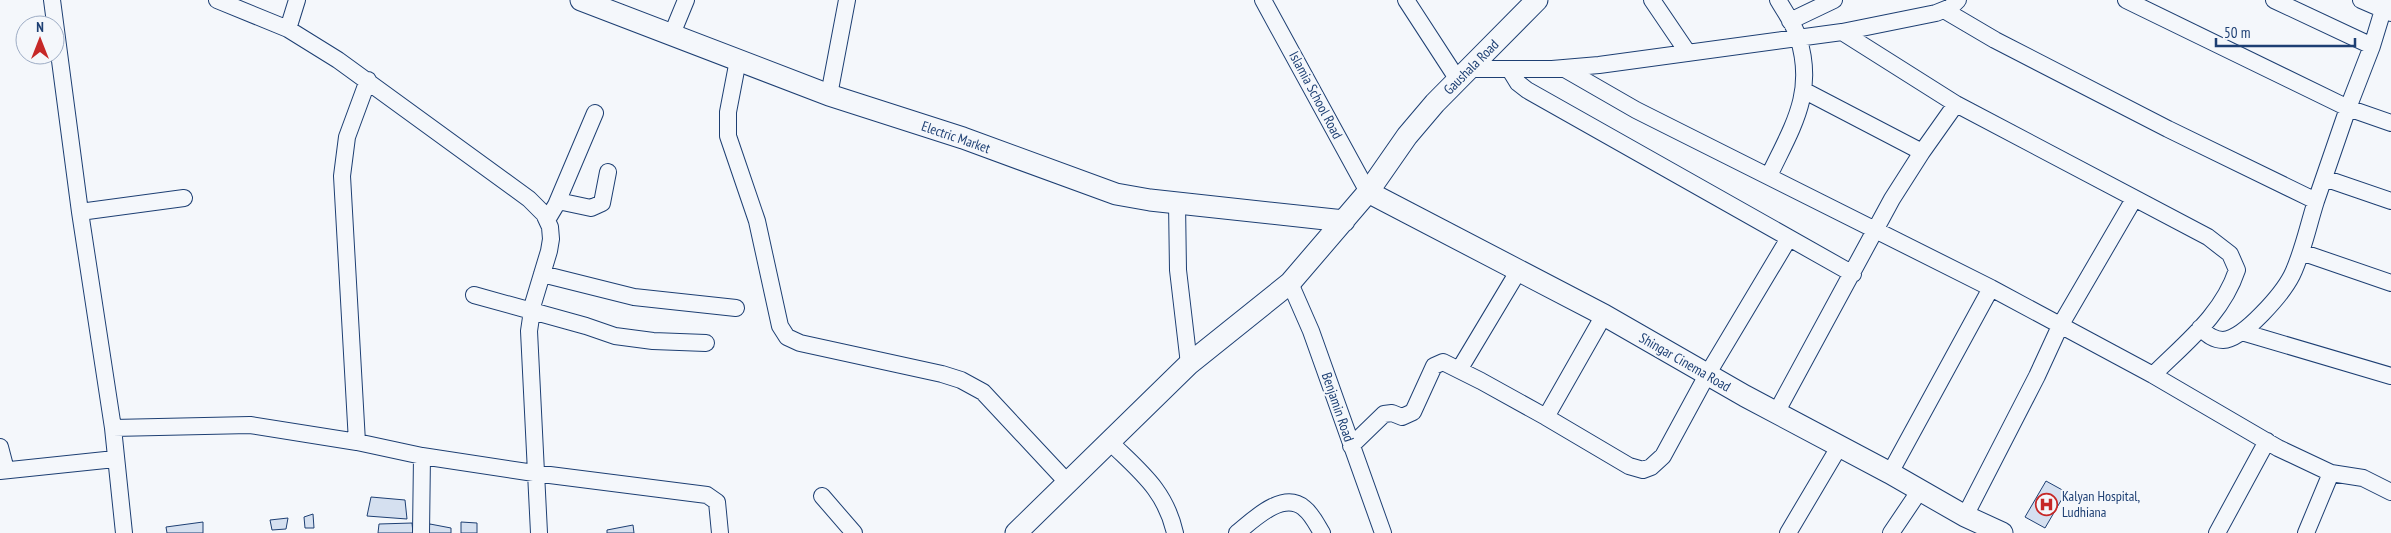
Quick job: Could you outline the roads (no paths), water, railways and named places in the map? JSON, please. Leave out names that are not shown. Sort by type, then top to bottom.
[{"type":"street","points":[[52,0],[80,212],[113,428],[124,533]]},
{"type":"street","points":[[217,0],[288,29],[368,80],[529,199],[547,220],[550,239],[532,312],[529,347],[534,473],[539,533]]},
{"type":"street","points":[[288,29],[297,0]]},
{"type":"street","name":"Electric Market","points":[[581,0],[622,7],[672,34],[829,95],[963,138],[1116,194],[1150,200],[1344,221]]},
{"type":"street","points":[[672,34],[686,0]]},
{"type":"street","points":[[829,95],[848,0]]},
{"type":"street","name":"Islamia School Road","points":[[1263,0],[1368,192]]},
{"type":"street","points":[[1406,0],[1464,75],[1510,70],[1564,68],[1688,54],[1842,32],[1944,10],[1958,0]]},
{"type":"street","name":"Gaushala Road","points":[[1017,532],[1189,364],[1290,283],[1368,192],[1407,136],[1435,103],[1537,0]]},
{"type":"street","points":[[1652,0],[1688,54]]},
{"type":"street","points":[[1769,176],[1800,110],[1805,91],[1798,37],[1778,0]]},
{"type":"street","points":[[1790,21],[1834,0]]},
{"type":"street","points":[[2126,0],[2348,108],[2391,123]]},
{"type":"street","points":[[2274,0],[2372,46]]},
{"type":"street","points":[[2200,328],[2208,336],[2221,340],[2242,332],[2286,286],[2301,252],[2316,201],[2348,108],[2387,8],[2361,0]]},
{"type":"street","points":[[1944,10],[2012,49],[2316,201]]},
{"type":"street","points":[[1842,32],[1956,104],[2208,237],[2230,254],[2237,270],[2224,301],[2213,316],[2153,375]]},
{"type":"street","points":[[738,60],[728,112],[728,136],[757,221],[780,326],[787,337],[800,344],[942,374],[973,386],[983,392],[1067,482]]},
{"type":"street","points":[[1564,68],[1636,110],[1876,228],[1991,288],[2153,375],[2267,441],[2332,473],[2364,478],[2391,492]]},
{"type":"street","points":[[1510,70],[1518,83],[1527,90],[1853,274]]},
{"type":"street","points":[[357,442],[342,176],[349,132],[368,80]]},
{"type":"street","points":[[1805,91],[1922,152]]},
{"type":"street","points":[[1776,413],[1853,274],[1876,228],[1922,152],[1956,104]]},
{"type":"street","points":[[547,220],[558,201],[595,113]]},
{"type":"street","points":[[558,201],[591,208],[602,203],[608,172]]},
{"type":"street","points":[[2324,178],[2391,201]]},
{"type":"street","name":"Shingar Cinema Road","points":[[1368,192],[1604,315],[1776,413],[1890,473],[1965,516],[2002,533]]},
{"type":"street","points":[[80,212],[184,198]]},
{"type":"street","points":[[1965,516],[2037,376],[2060,326],[2134,199]]},
{"type":"street","points":[[1177,203],[1178,270],[1189,364]]},
{"type":"street","points":[[1351,446],[1384,414],[1392,413],[1402,417],[1413,412],[1434,366],[1439,363],[1447,363],[1546,417],[1628,466],[1643,470],[1651,467],[1663,456],[1707,375],[1789,238]]},
{"type":"street","points":[[2301,252],[2391,283]]},
{"type":"street","points":[[1459,370],[1519,270]]},
{"type":"street","points":[[542,274],[634,297],[736,308]]},
{"type":"street","name":"Benjamin Road","points":[[1290,283],[1311,331],[1384,533]]},
{"type":"street","points":[[1890,473],[1991,288]]},
{"type":"street","points":[[474,295],[586,326],[614,336],[653,341],[706,344]]},
{"type":"street","points":[[1546,417],[1604,315]]},
{"type":"street","points":[[2242,332],[2391,376]]},
{"type":"street","points":[[113,428],[250,425],[357,442],[422,456],[534,473],[707,495],[717,502],[720,533]]},
{"type":"street","points":[[1109,441],[1161,495],[1170,513],[1175,533]]},
{"type":"street","points":[[2217,533],[2267,441]]},
{"type":"street","points":[[0,447],[3,471],[115,459]]},
{"type":"street","points":[[1788,533],[1839,447]]},
{"type":"street","points":[[421,533],[422,456]]},
{"type":"street","points":[[2306,533],[2332,473]]},
{"type":"street","points":[[1891,533],[1920,490]]},
{"type":"street","points":[[822,496],[854,533]]},
{"type":"street","points":[[1237,533],[1275,504],[1294,503],[1306,509],[1322,533]]},
{"type":"place","name":"Kalyan Hospital, Ludhiana","points":[[2046,504]]}]
